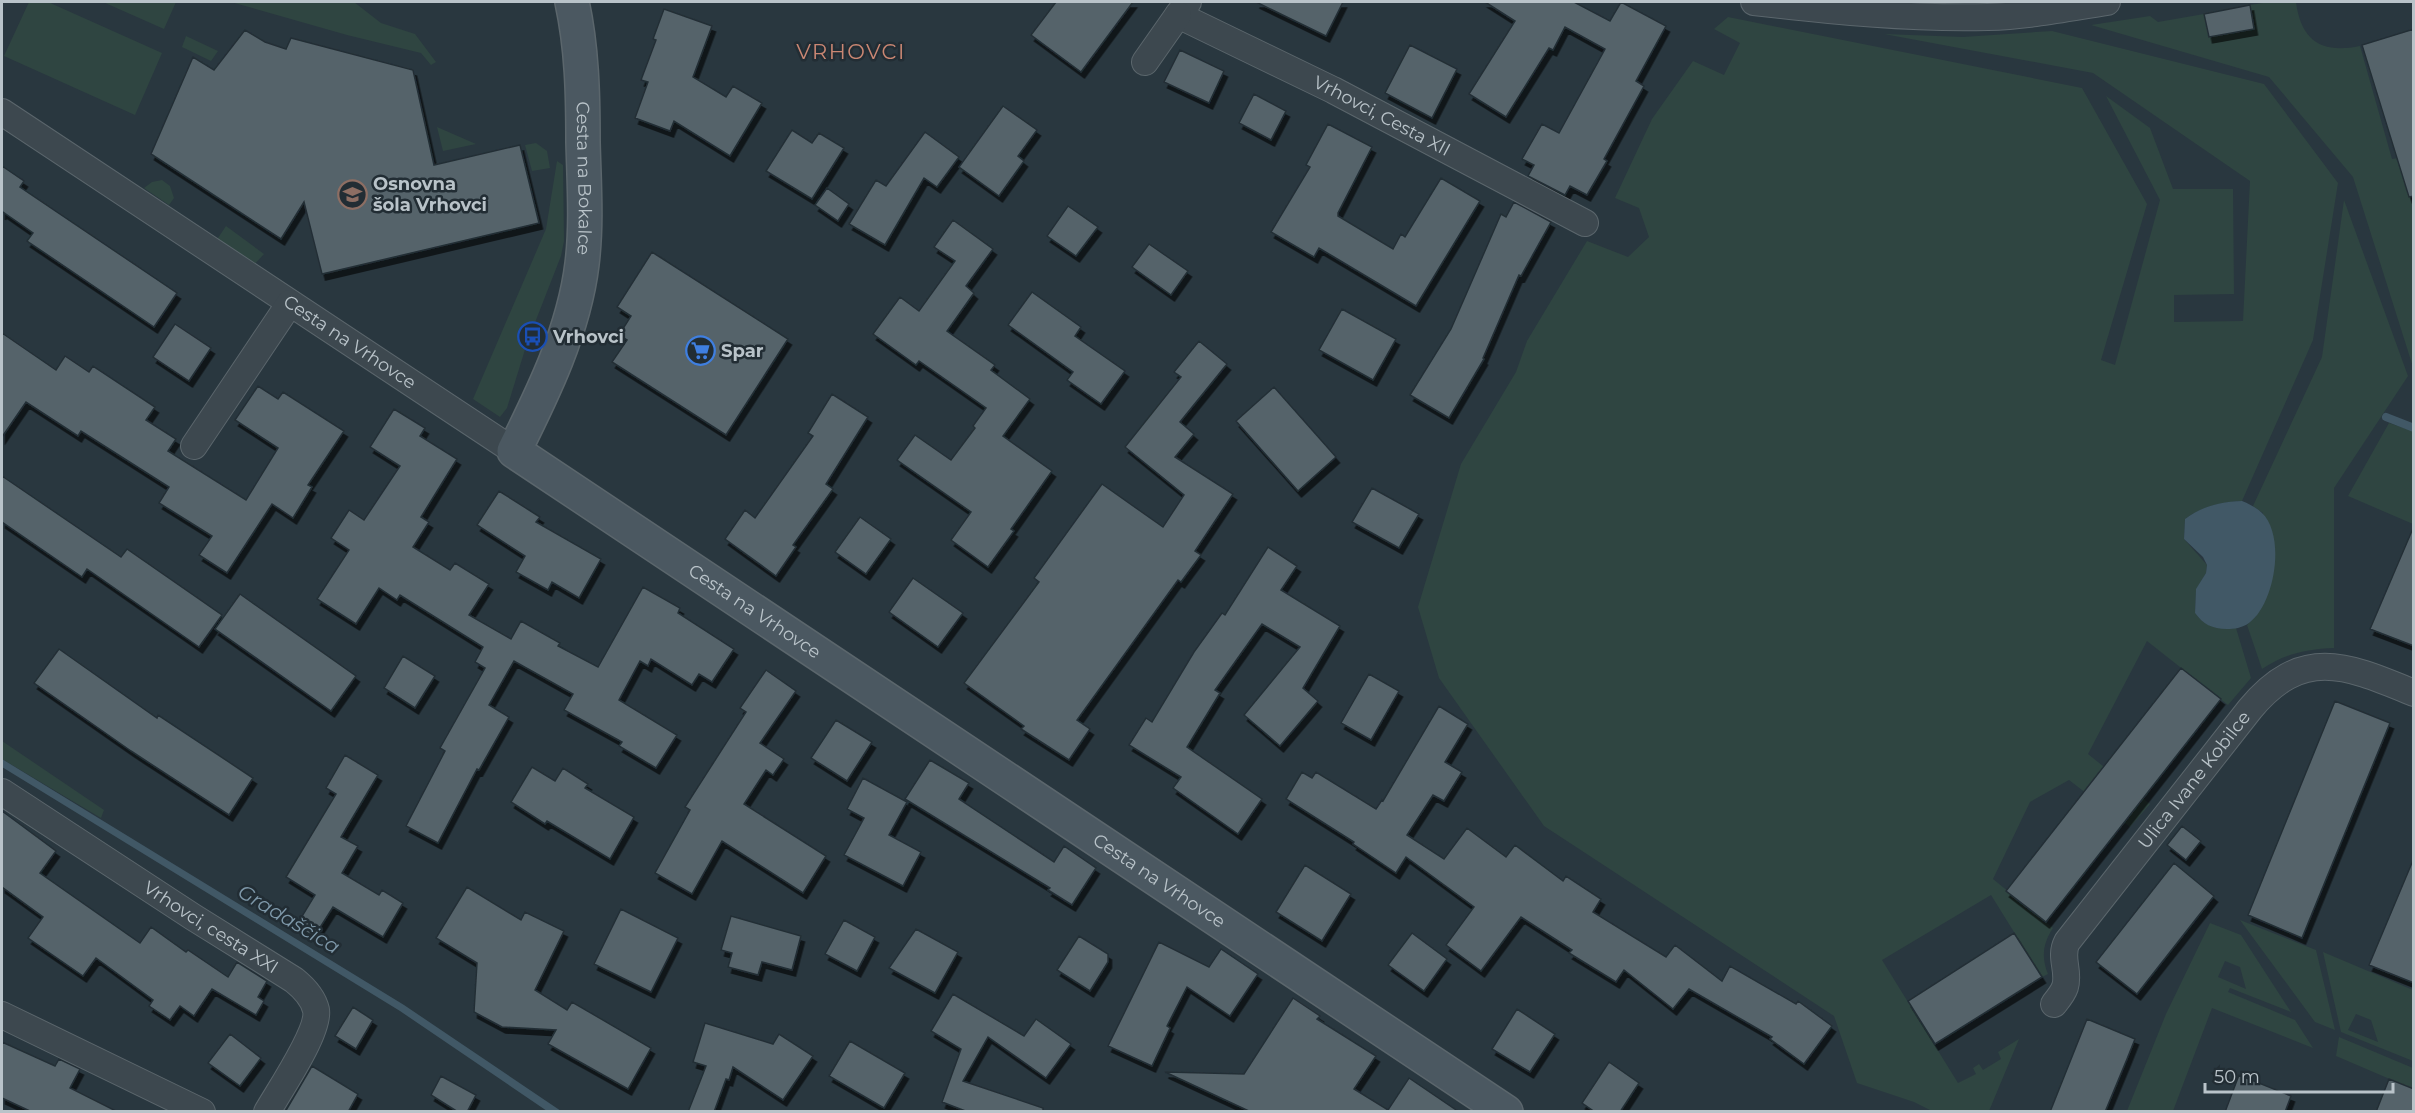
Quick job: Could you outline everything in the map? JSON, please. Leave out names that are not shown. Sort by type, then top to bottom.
[{"type":"street","name":"Cesta na Bokalce","points":[[514,452],[563,340],[582,267],[585,214],[583,79],[577,24],[572,2]]},
{"type":"street","points":[[1754,2],[1930,17],[1990,17],[2043,13],[2107,2]]},
{"type":"street","name":"Vrhovci, Cesta XII","points":[[1145,62],[1183,8],[1585,223]]},
{"type":"street","name":"Cesta na Vrhovce","points":[[2,112],[1506,1112]]},
{"type":"street","points":[[194,446],[290,303]]},
{"type":"street","name":"Ulica Ivane Kobilce","points":[[2054,1004],[2065,986],[2063,955],[2067,942],[2250,709],[2274,683],[2296,673],[2333,666],[2360,671],[2414,693]]},
{"type":"street","name":"Vrhovci, cesta XXI","points":[[2,792],[294,980],[305,990],[314,1005],[316,1024],[267,1112]]},
{"type":"street","points":[[2,1015],[202,1112]]},
{"type":"green space","points":[[29,2],[48,2],[162,53],[135,115],[4,56]]},
{"type":"green space","points":[[103,2],[176,2],[164,29]]},
{"type":"green space","points":[[231,2],[354,2],[381,23],[415,34],[436,62],[431,65],[421,53]]},
{"type":"green space","points":[[2296,2],[2308,35],[2324,46],[2347,48],[2360,46],[2392,159],[2399,158],[2413,207],[2413,367],[2353,177],[2269,77],[2091,25],[2150,16],[2158,22],[2204,14],[2209,37],[2254,29],[2250,5]]},
{"type":"green space","points":[[1728,17],[2082,88],[2147,204],[2101,360],[2115,365],[2160,200],[2106,96],[2150,128],[2173,189],[2233,189],[2234,294],[2174,295],[2174,322],[2243,321],[2250,181],[2093,73],[1884,34],[1963,37],[2052,31],[2264,84],[2338,183],[2313,340],[2242,501],[2212,506],[2185,519],[2184,539],[2207,565],[2206,573],[2196,590],[2195,613],[2208,625],[2236,628],[2251,678],[2228,705],[2147,641],[2088,754],[2150,804],[2130,827],[2069,780],[2030,802],[1993,879],[2053,928],[2044,950],[2044,962],[2048,974],[2042,977],[1991,895],[1882,960],[1958,1083],[1976,1074],[1973,1068],[1979,1064],[1983,1070],[2001,1059],[1998,1052],[2019,1039],[1989,1111],[1932,1111],[1914,1102],[1857,1083],[1834,1016],[1544,826],[1439,678],[1418,607],[1461,464],[1516,372],[1527,341],[1587,241],[1628,257],[1649,237],[1639,208],[1615,198],[1652,119],[1693,61],[1724,75],[1740,43],[1714,29]]},
{"type":"green space","points":[[186,36],[218,51],[211,61],[182,47]]},
{"type":"green space","points":[[437,127],[476,144],[443,151]]},
{"type":"green space","points":[[536,143],[547,151],[550,168],[532,171],[525,145]]},
{"type":"green space","points":[[557,161],[563,165],[564,241],[561,256],[527,343],[507,408],[500,417],[473,399],[546,229]]},
{"type":"green space","points":[[162,180],[170,186],[174,198],[169,205],[144,188],[152,182]]},
{"type":"green space","points":[[2344,200],[2408,376],[2334,488],[2334,648],[2296,653],[2262,669],[2247,625],[2256,616],[2263,513],[2253,506],[2322,357]]},
{"type":"green space","points":[[226,226],[264,254],[251,268],[214,244]]},
{"type":"green space","points":[[2389,423],[2413,431],[2413,524],[2348,496]]},
{"type":"green space","points":[[2,741],[104,810],[101,818],[2,759]]},
{"type":"green space","points":[[2240,920],[2316,950],[2335,1030],[2315,1022]]},
{"type":"green space","points":[[2210,923],[2241,935],[2291,1012],[2230,988],[2228,992],[2295,1020],[2313,1048],[2212,1008],[2173,1111],[2127,1111],[2166,1014]],"holes":[[[2225,961],[2240,967],[2246,989],[2218,977]]]},
{"type":"green space","points":[[2323,952],[2413,990],[2413,1061],[2341,1032]],"holes":[[[2356,1014],[2371,1020],[2378,1042],[2348,1030]]]},
{"type":"green space","points":[[2339,1037],[2413,1068],[2413,1089],[2336,1056]]},
{"type":"water","points":[[2242,501],[2262,513],[2274,537],[2274,570],[2271,586],[2258,614],[2249,623],[2227,629],[2212,627],[2195,613],[2196,589],[2206,573],[2207,565],[2203,557],[2184,539],[2185,519],[2212,506]]},
{"type":"water","name":"Gradaščica","points":[[2,759],[404,1005],[561,1111],[547,1111],[400,1011],[2,767]]},
{"type":"building","points":[[1056,2],[1133,2],[1081,72],[1031,35]]},
{"type":"building","points":[[1256,2],[1343,2],[1326,36]]},
{"type":"building","points":[[1485,2],[1574,2],[1610,21],[1621,2],[1666,26],[1636,81],[1644,86],[1604,159],[1607,161],[1587,195],[1570,186],[1565,195],[1528,176],[1534,165],[1522,159],[1542,124],[1559,133],[1605,49],[1565,27],[1553,50],[1549,48],[1506,117],[1469,94],[1515,21]]},
{"type":"building","points":[[2250,5],[2254,29],[2209,37],[2204,14]]},
{"type":"building","points":[[664,9],[712,26],[693,77],[726,97],[733,86],[762,103],[730,156],[674,121],[670,131],[635,118],[648,82],[641,80],[656,40],[653,39]]},
{"type":"building","points":[[2414,29],[2414,196],[2409,197],[2362,45]]},
{"type":"building","points":[[245,30],[265,42],[286,49],[291,38],[413,70],[434,165],[520,145],[539,223],[322,274],[304,202],[281,239],[151,154],[193,57],[214,70]]},
{"type":"building","points":[[1410,45],[1457,69],[1432,118],[1385,93]]},
{"type":"building","points":[[1180,50],[1224,71],[1209,103],[1164,82]]},
{"type":"building","points":[[1254,94],[1286,111],[1271,140],[1239,123]]},
{"type":"building","points":[[1003,106],[1037,130],[1018,156],[1024,161],[999,196],[959,167]]},
{"type":"building","points":[[1328,124],[1372,147],[1338,216],[1393,249],[1401,234],[1405,237],[1441,178],[1480,201],[1416,306],[1319,248],[1314,257],[1271,232],[1310,167],[1306,165]]},
{"type":"building","points":[[792,130],[812,143],[819,133],[844,148],[812,199],[766,171]]},
{"type":"building","points":[[925,132],[959,157],[937,187],[924,178],[885,245],[849,224],[876,180],[886,186]]},
{"type":"building","points":[[2,166],[24,181],[20,187],[177,293],[154,327],[27,241],[33,233],[3,212],[2,214]]},
{"type":"building","points":[[827,188],[849,204],[838,221],[815,205]]},
{"type":"building","points":[[1514,202],[1551,222],[1521,276],[1519,275],[1484,359],[1449,418],[1410,395],[1451,329],[1501,214],[1506,217]]},
{"type":"building","points":[[1068,206],[1098,227],[1076,256],[1047,236]]},
{"type":"building","points":[[953,220],[993,249],[966,286],[974,293],[947,331],[995,365],[991,370],[1030,399],[1003,436],[1052,471],[1011,529],[1014,531],[988,567],[951,540],[971,512],[897,460],[915,435],[951,460],[975,428],[973,426],[986,408],[919,361],[916,365],[873,334],[900,297],[919,311],[955,261],[934,247]]},
{"type":"building","points":[[1149,244],[1188,271],[1171,295],[1132,267]]},
{"type":"building","name":"Spar","points":[[652,252],[788,339],[726,435],[612,362],[627,340],[619,335],[631,316],[617,307]]},
{"type":"building","points":[[1032,292],[1081,327],[1075,336],[1125,371],[1101,404],[1067,380],[1073,372],[1008,325]]},
{"type":"building","points":[[1342,309],[1396,339],[1373,380],[1319,350]]},
{"type":"building","points":[[175,324],[211,348],[189,381],[153,357]]},
{"type":"building","points":[[2,333],[56,370],[65,356],[89,372],[93,366],[155,407],[146,420],[176,439],[168,451],[246,500],[278,448],[235,420],[258,386],[278,399],[283,392],[344,431],[308,485],[312,487],[293,518],[272,504],[227,573],[199,555],[212,536],[159,503],[169,487],[81,431],[78,436],[26,402],[2,437]]},
{"type":"building","points":[[1199,341],[1227,364],[1180,422],[1194,434],[1175,457],[1233,494],[1195,551],[1201,555],[1181,582],[1178,580],[1077,720],[1090,729],[1069,760],[1021,729],[1024,726],[964,683],[1039,582],[1034,578],[1102,484],[1163,527],[1184,495],[1125,447],[1181,377],[1174,372]]},
{"type":"building","points":[[1274,387],[1336,457],[1298,491],[1236,421]]},
{"type":"building","points":[[832,394],[868,417],[826,484],[833,489],[793,545],[796,547],[776,576],[725,539],[745,510],[755,518],[813,436],[808,433]]},
{"type":"building","points":[[394,409],[425,428],[420,436],[457,459],[421,517],[429,522],[413,547],[450,570],[455,563],[489,584],[469,615],[511,639],[521,621],[560,643],[558,646],[598,667],[643,587],[680,608],[678,613],[734,649],[712,682],[699,674],[692,685],[651,659],[648,666],[640,661],[619,700],[677,735],[656,768],[619,746],[622,742],[564,710],[573,694],[514,661],[489,705],[509,717],[479,770],[477,769],[438,843],[406,826],[445,751],[440,748],[485,668],[475,662],[483,647],[400,595],[397,600],[379,588],[356,624],[317,599],[349,550],[331,538],[349,510],[364,520],[400,466],[370,447]]},
{"type":"building","points":[[2,476],[121,557],[127,549],[222,615],[199,647],[87,569],[82,577],[2,522]]},
{"type":"building","points":[[1372,488],[1419,514],[1399,548],[1352,522]]},
{"type":"building","points":[[499,491],[540,517],[536,522],[601,559],[579,598],[552,582],[548,590],[516,572],[525,556],[477,525]]},
{"type":"building","points":[[860,517],[891,539],[866,574],[835,552]]},
{"type":"building","points":[[2414,526],[2414,646],[2370,629]]},
{"type":"building","points":[[1268,547],[1297,566],[1281,590],[1340,626],[1303,688],[1318,701],[1280,746],[1244,715],[1300,647],[1262,624],[1215,690],[1220,693],[1187,747],[1262,799],[1238,834],[1173,788],[1181,777],[1129,745],[1146,718],[1152,722],[1194,652],[1222,613],[1225,615]]},
{"type":"building","points":[[913,578],[963,613],[938,647],[889,612]]},
{"type":"building","points":[[240,594],[356,676],[331,711],[215,629]]},
{"type":"building","points":[[59,649],[157,718],[158,715],[253,778],[229,815],[131,751],[34,683]]},
{"type":"building","points":[[403,656],[435,676],[415,708],[384,688]]},
{"type":"building","points":[[2181,668],[2221,699],[2046,922],[2006,891]]},
{"type":"building","points":[[766,670],[796,691],[760,743],[784,759],[773,775],[766,770],[744,804],[826,856],[803,893],[722,841],[692,894],[655,873],[690,810],[685,807],[746,712],[740,708]]},
{"type":"building","points":[[1369,674],[1399,691],[1371,740],[1341,723]]},
{"type":"building","points":[[2335,701],[2390,723],[2302,938],[2248,915]]},
{"type":"building","points":[[1439,706],[1468,724],[1445,762],[1462,772],[1444,801],[1433,795],[1407,835],[1444,859],[1467,828],[1506,857],[1515,845],[1563,881],[1566,876],[1601,899],[1593,912],[1666,957],[1675,945],[1722,981],[1730,966],[1796,1004],[1798,1001],[1832,1026],[1804,1064],[1770,1039],[1772,1037],[1689,989],[1673,1009],[1624,970],[1616,982],[1569,953],[1572,950],[1521,917],[1481,971],[1446,945],[1474,907],[1406,857],[1396,873],[1353,844],[1354,842],[1286,799],[1302,772],[1312,778],[1316,772],[1376,809]]},
{"type":"building","points":[[836,720],[872,742],[847,781],[811,758]]},
{"type":"building","points":[[345,755],[378,775],[341,837],[358,846],[342,873],[379,895],[382,890],[403,903],[383,937],[333,907],[314,937],[296,926],[315,895],[286,877],[336,794],[326,788]]},
{"type":"building","points":[[930,760],[969,783],[959,799],[1054,862],[1064,846],[1096,868],[1072,905],[1048,890],[1050,888],[905,799]]},
{"type":"building","points":[[532,767],[555,781],[563,768],[588,784],[585,788],[634,817],[610,859],[547,821],[545,824],[511,802]]},
{"type":"building","points":[[863,778],[907,802],[889,835],[921,852],[903,886],[844,855],[864,818],[847,809]]},
{"type":"building","points":[[2,811],[56,851],[40,873],[140,943],[151,927],[186,952],[188,950],[228,977],[237,962],[267,981],[258,997],[264,1001],[256,1015],[212,989],[194,1016],[180,1006],[170,1020],[149,1006],[153,1000],[96,958],[83,976],[28,938],[43,917],[2,887]]},
{"type":"building","points":[[2182,826],[2201,841],[2186,860],[2167,845]]},
{"type":"building","points":[[2414,858],[2414,983],[2369,965]]},
{"type":"building","points":[[2174,863],[2214,896],[2137,994],[2096,962]]},
{"type":"building","points":[[1305,865],[1351,894],[1322,941],[1276,912]]},
{"type":"building","points":[[467,887],[521,920],[525,912],[564,931],[535,990],[567,1010],[572,1002],[651,1048],[628,1089],[548,1044],[556,1030],[502,1027],[474,1012],[477,963],[436,938]]},
{"type":"building","points":[[621,909],[678,938],[651,992],[594,964]]},
{"type":"building","points":[[731,916],[801,936],[792,970],[762,962],[758,975],[728,967],[732,953],[721,950]]},
{"type":"building","points":[[844,920],[875,937],[857,971],[825,954]]},
{"type":"building","points":[[916,929],[958,952],[935,993],[889,968]]},
{"type":"building","points":[[1412,933],[1447,959],[1424,991],[1388,965]]},
{"type":"building","points":[[2014,933],[2042,977],[1935,1044],[1908,1001]]},
{"type":"building","points":[[1079,936],[1108,954],[1108,962],[1090,991],[1057,970]]},
{"type":"building","points":[[1159,942],[1209,967],[1221,949],[1258,974],[1230,1016],[1187,987],[1167,1026],[1170,1028],[1152,1066],[1108,1046]]},
{"type":"building","points":[[953,994],[1024,1036],[1036,1019],[1071,1044],[1046,1078],[988,1037],[963,1081],[1043,1108],[1043,1112],[968,1112],[942,1102],[961,1049],[931,1031]]},
{"type":"building","points":[[1293,998],[1320,1016],[1317,1019],[1376,1056],[1354,1089],[1388,1110],[1409,1078],[1459,1112],[1251,1112],[1165,1072],[1244,1074]]},
{"type":"building","points":[[353,1007],[373,1020],[356,1049],[335,1036]]},
{"type":"building","points":[[1517,1009],[1555,1034],[1530,1072],[1492,1049]]},
{"type":"building","points":[[2087,1019],[2135,1039],[2105,1112],[2050,1112]]},
{"type":"building","points":[[705,1023],[773,1044],[779,1034],[813,1056],[783,1100],[733,1067],[714,1112],[688,1112],[706,1066],[693,1062]]},
{"type":"building","points":[[230,1034],[261,1058],[240,1086],[208,1063]]},
{"type":"building","points":[[850,1041],[905,1073],[884,1108],[829,1076]]},
{"type":"building","points":[[2,1042],[55,1066],[59,1059],[80,1069],[70,1088],[118,1112],[32,1112],[2,1098]]},
{"type":"building","points":[[1609,1062],[1639,1083],[1620,1112],[1595,1112],[1582,1103]]},
{"type":"building","points":[[312,1066],[358,1094],[348,1112],[285,1112]]},
{"type":"building","points":[[2239,1075],[2291,1096],[2285,1112],[2225,1112]]},
{"type":"building","points":[[441,1076],[476,1095],[467,1112],[458,1112],[431,1095]]},
{"type":"building","points":[[2389,1079],[2414,1089],[2414,1112],[2376,1112]]},
{"type":"waterway","points":[[2386,417],[2414,428]]},
{"type":"place","name":"Osnovna šola Vrhovci","points":[[352,194]]},
{"type":"place","name":"Vrhovci","points":[[532,337]]},
{"type":"place","name":"Spar","points":[[700,351]]},
{"type":"district","name":"VRHOVCI","points":[[851,51]]}]
